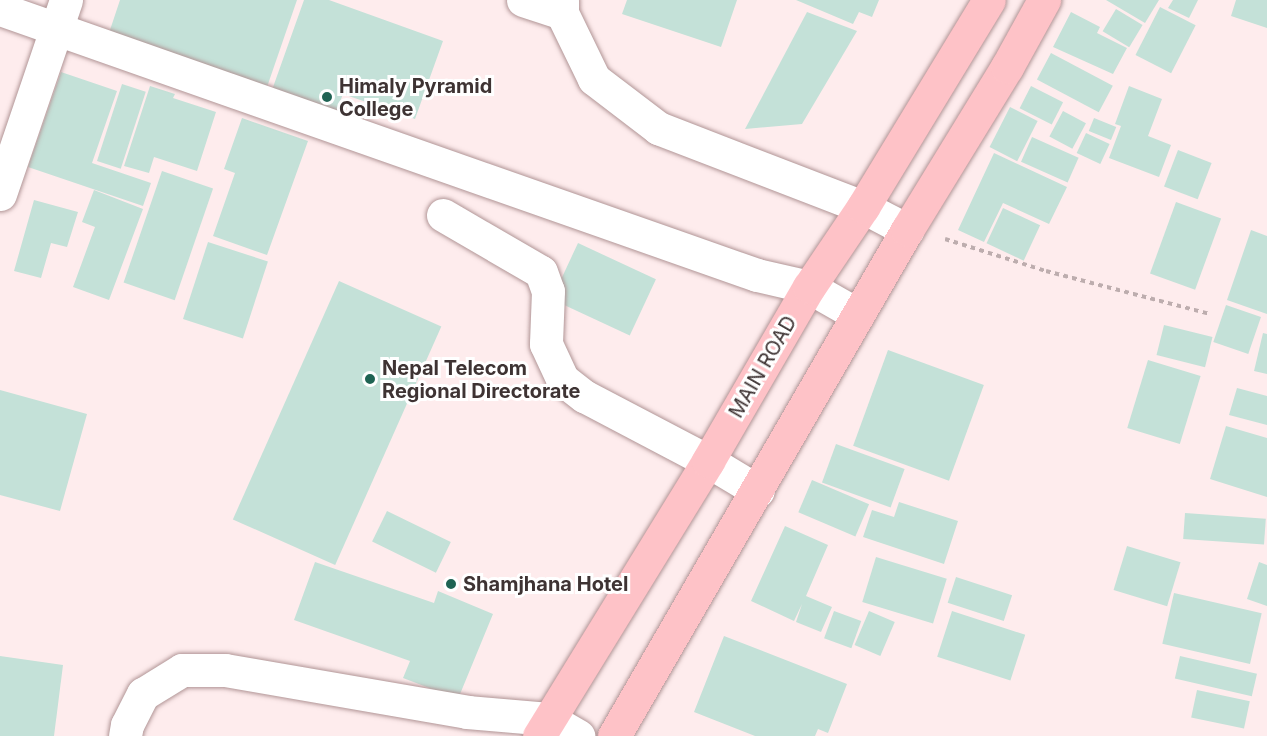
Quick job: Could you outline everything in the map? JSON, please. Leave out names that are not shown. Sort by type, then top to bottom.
[{"type":"main road","name":"MAIN ROAD","points":[[544,728],[708,461],[809,286],[863,207],[989,0]]},
{"type":"main road","points":[[614,736],[758,491],[907,230],[1007,67],[1044,0]]},
{"type":"street","points":[[523,0],[562,6],[594,79],[658,128],[863,207],[907,230]]},
{"type":"street","points":[[0,9],[62,13],[757,275],[809,286],[858,315]]},
{"type":"street","points":[[0,194],[62,13]]},
{"type":"street","points":[[443,215],[541,272],[548,291],[546,344],[562,379],[584,396],[708,461],[758,491]]},
{"type":"street","points":[[125,736],[127,725],[143,694],[182,670],[225,670],[467,712],[579,736]]},
{"type":"path","points":[[907,230],[931,234],[1046,271],[1210,314]]},
{"type":"building","points":[[120,0],[297,0],[267,87],[109,33]]},
{"type":"building","points":[[304,0],[329,0],[443,41],[415,119],[343,94],[336,112],[272,90]]},
{"type":"building","points":[[627,0],[737,0],[721,47],[622,14]]},
{"type":"building","points":[[796,0],[879,0],[872,17],[859,12],[853,24]]},
{"type":"building","points":[[1106,0],[1159,0],[1145,23]]},
{"type":"building","points":[[1173,0],[1198,0],[1189,18],[1168,8]]},
{"type":"building","points":[[1236,0],[1267,0],[1267,28],[1231,16]]},
{"type":"building","points":[[1160,7],[1196,25],[1171,73],[1135,55]]},
{"type":"building","points":[[1116,9],[1143,25],[1129,47],[1103,31]]},
{"type":"building","points":[[807,12],[857,31],[802,124],[745,129]]},
{"type":"building","points":[[1071,12],[1100,27],[1097,33],[1127,48],[1113,74],[1053,47]]},
{"type":"building","points":[[1051,53],[1113,86],[1099,112],[1037,79]]},
{"type":"building","points":[[61,72],[117,91],[92,163],[151,183],[143,206],[28,167]]},
{"type":"building","points":[[122,84],[146,92],[121,169],[97,161]]},
{"type":"building","points":[[150,86],[175,94],[173,98],[216,112],[197,171],[154,157],[149,173],[124,166]]},
{"type":"building","points":[[1031,86],[1063,102],[1052,125],[1020,108]]},
{"type":"building","points":[[1129,86],[1162,99],[1148,136],[1171,145],[1159,177],[1109,158],[1121,126],[1115,124]]},
{"type":"building","points":[[1010,107],[1038,121],[1017,161],[990,147]]},
{"type":"building","points":[[1063,111],[1086,123],[1072,149],[1049,137]]},
{"type":"building","points":[[242,118],[308,141],[267,255],[213,236],[235,173],[224,169]]},
{"type":"building","points":[[1094,118],[1116,127],[1111,140],[1089,131]]},
{"type":"building","points":[[1086,133],[1110,144],[1100,164],[1077,153]]},
{"type":"building","points":[[1032,137],[1079,158],[1068,182],[1021,162]]},
{"type":"building","points":[[1178,150],[1212,163],[1198,199],[1164,186]]},
{"type":"building","points":[[994,153],[1067,187],[1049,224],[1003,203],[984,242],[958,230]]},
{"type":"building","points":[[162,171],[213,189],[175,300],[124,283]]},
{"type":"building","points":[[94,190],[143,209],[109,300],[73,287],[95,227],[82,222]]},
{"type":"building","points":[[34,200],[78,212],[67,247],[51,243],[41,278],[14,271]]},
{"type":"building","points":[[1176,202],[1221,218],[1195,290],[1150,273]]},
{"type":"building","points":[[1003,208],[1040,225],[1024,261],[987,243]]},
{"type":"building","points":[[1251,230],[1267,236],[1267,314],[1227,300]]},
{"type":"building","points":[[208,242],[268,261],[243,339],[183,319]]},
{"type":"building","points":[[578,243],[656,279],[630,336],[552,299]]},
{"type":"building","points":[[339,281],[441,327],[335,565],[233,519]]},
{"type":"building","points":[[1226,305],[1261,317],[1248,354],[1213,342]]},
{"type":"building","points":[[1164,325],[1213,337],[1205,367],[1157,355]]},
{"type":"building","points":[[1263,333],[1267,334],[1267,374],[1254,371]]},
{"type":"building","points":[[888,350],[984,385],[949,481],[853,446]]},
{"type":"building","points":[[1148,360],[1201,376],[1180,444],[1127,428]]},
{"type":"building","points":[[1237,388],[1267,396],[1267,425],[1229,415]]},
{"type":"building","points":[[0,390],[87,414],[60,511],[0,495]]},
{"type":"building","points":[[1226,426],[1267,438],[1267,497],[1210,479]]},
{"type":"building","points":[[836,444],[905,469],[891,507],[822,483]]},
{"type":"building","points":[[812,480],[869,504],[855,536],[798,512]]},
{"type":"building","points":[[899,502],[958,521],[944,564],[863,537],[872,510],[894,517]]},
{"type":"building","points":[[387,511],[451,542],[436,573],[372,542]]},
{"type":"building","points":[[1185,513],[1266,519],[1264,545],[1183,539]]},
{"type":"building","points":[[785,526],[828,545],[806,596],[832,607],[821,632],[796,622],[802,604],[794,621],[751,601]]},
{"type":"building","points":[[1127,546],[1181,562],[1167,606],[1114,590]]},
{"type":"building","points":[[876,557],[947,579],[933,624],[862,602]]},
{"type":"building","points":[[315,562],[434,603],[438,591],[493,614],[458,699],[403,678],[410,661],[294,620]]},
{"type":"building","points":[[1259,562],[1267,565],[1267,606],[1247,599]]},
{"type":"building","points":[[956,577],[1012,595],[1004,621],[948,603]]},
{"type":"building","points":[[1174,593],[1262,613],[1250,664],[1162,644]]},
{"type":"building","points":[[834,611],[861,621],[851,648],[824,638]]},
{"type":"building","points":[[869,611],[895,622],[880,656],[855,645]]},
{"type":"building","points":[[952,611],[1025,635],[1010,680],[937,657]]},
{"type":"building","points":[[724,636],[847,684],[828,733],[818,729],[815,736],[755,736],[694,712]]},
{"type":"building","points":[[0,656],[63,665],[54,736],[0,736]]},
{"type":"building","points":[[1180,656],[1257,674],[1252,696],[1175,678]]},
{"type":"building","points":[[1197,690],[1250,701],[1244,729],[1191,717]]},
{"type":"place","name":"Himaly Pyramid College","points":[[327,97]]},
{"type":"place","name":"Nepal Telecom Regional Directorate","points":[[370,379]]},
{"type":"place","name":"Shamjhana Hotel","points":[[451,584]]}]
